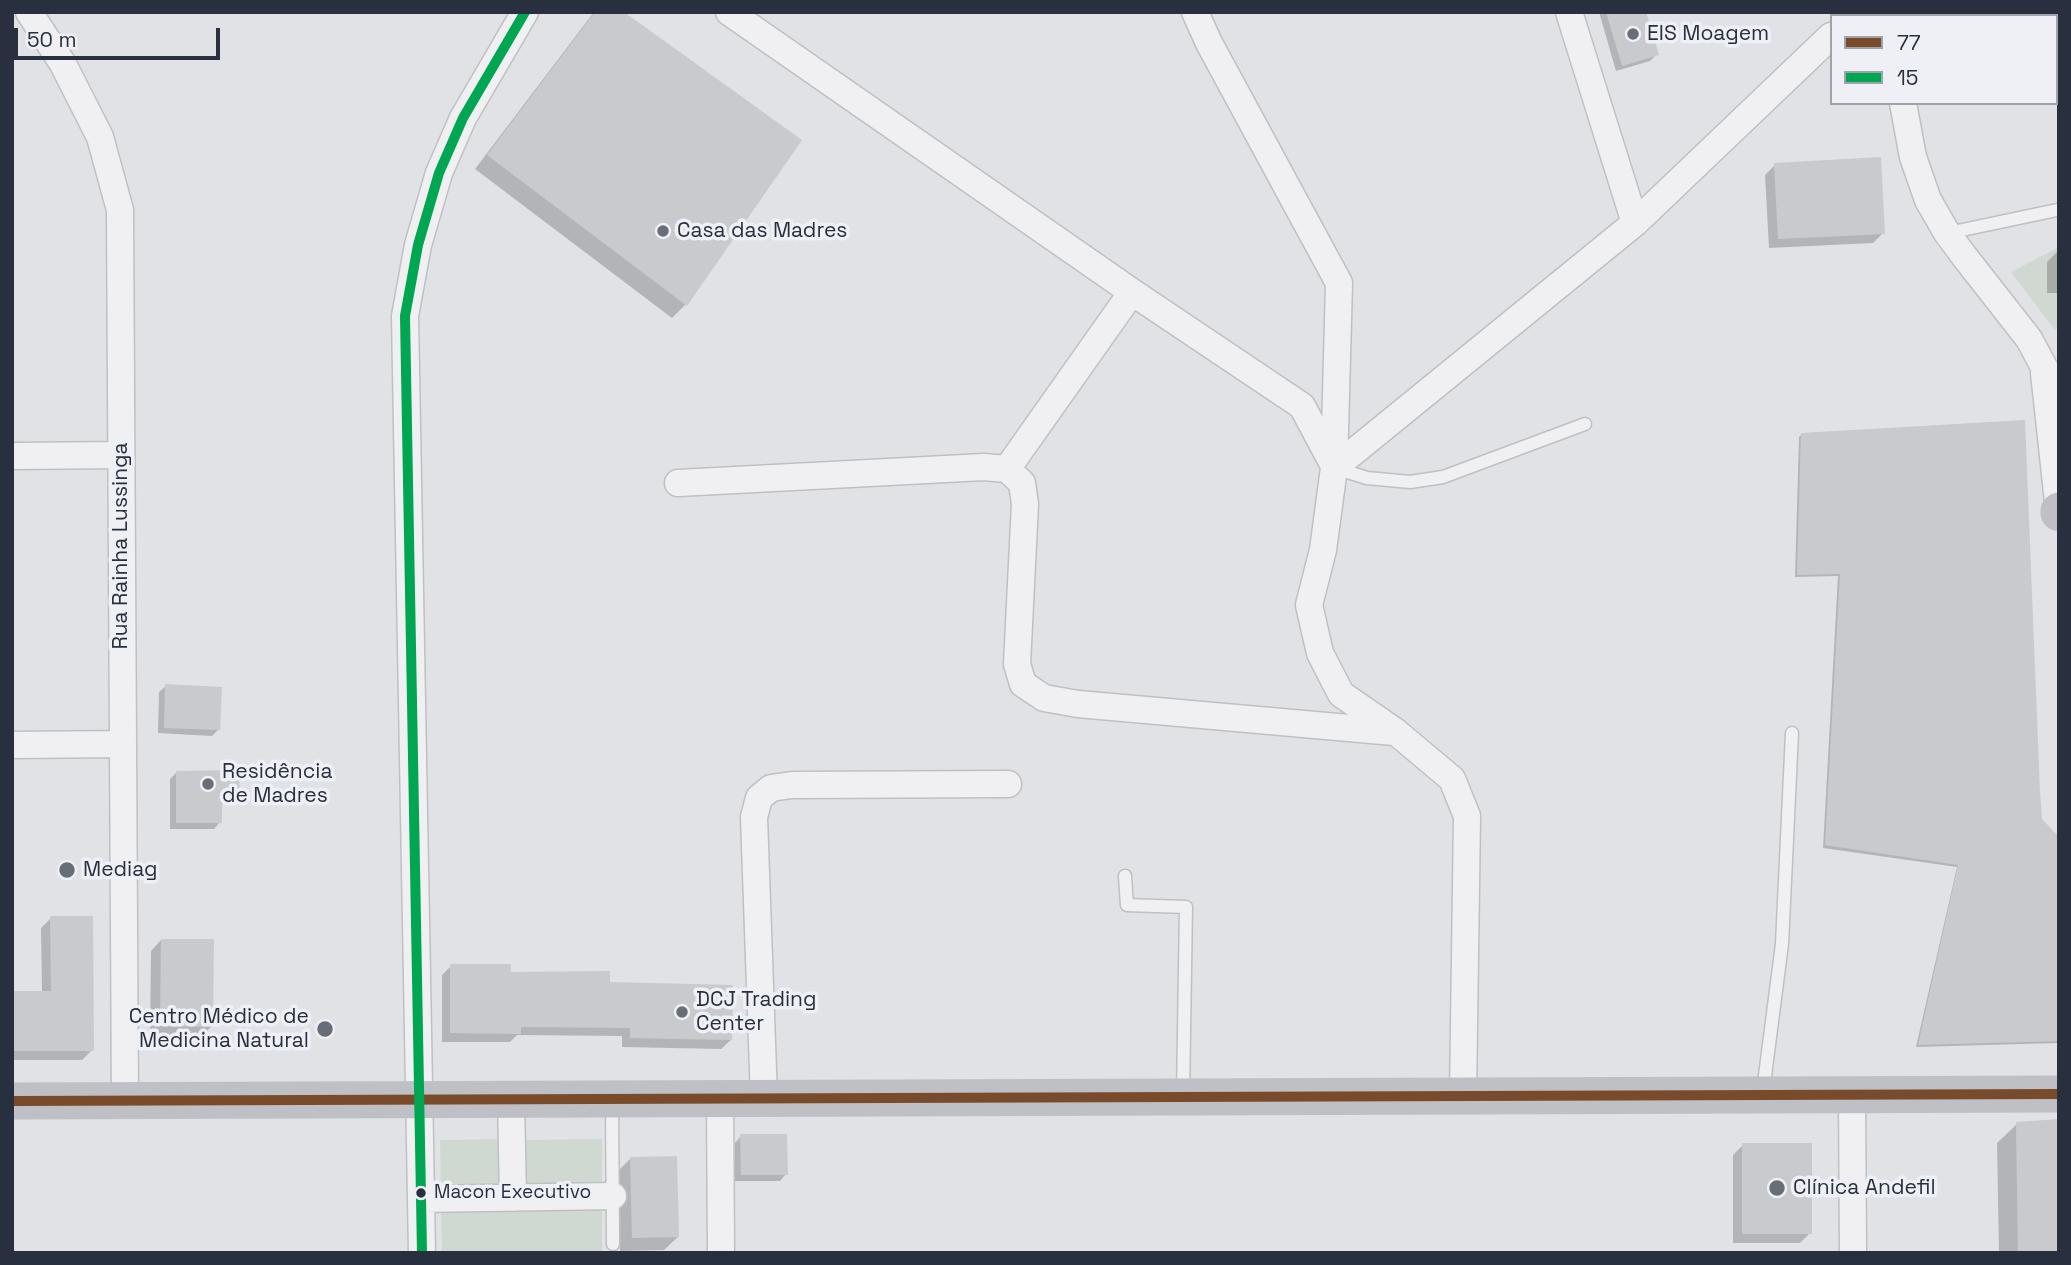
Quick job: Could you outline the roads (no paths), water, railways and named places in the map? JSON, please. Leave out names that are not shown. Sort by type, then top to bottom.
[{"type":"main road","points":[[12,1101],[2059,1094]]},
{"type":"street","name":"Rua Rainha Lussinga","points":[[29,12],[64,64],[100,137],[120,210],[125,1101]]},
{"type":"street","points":[[422,1253],[405,316],[418,245],[439,173],[463,118],[525,12]]},
{"type":"street","points":[[729,12],[1132,292],[1302,405],[1334,468]]},
{"type":"street","points":[[1195,12],[1209,43],[1339,283],[1334,468],[1323,550],[1309,605],[1320,653],[1341,694],[1396,732],[1452,779],[1468,816],[1463,1096]]},
{"type":"street","points":[[1569,12],[1635,223]]},
{"type":"street","points":[[1334,468],[1635,223],[1829,38]]},
{"type":"street","points":[[1903,105],[1913,157],[1928,200],[1947,233],[2029,339],[2053,380],[2059,512]]},
{"type":"street","points":[[1007,469],[1132,292]]},
{"type":"street","points":[[12,456],[121,455]]},
{"type":"street","points":[[678,483],[984,467],[1007,469],[1022,483],[1025,503],[1017,664],[1023,684],[1044,698],[1078,704],[1396,732]]},
{"type":"street","points":[[12,745],[122,744]]},
{"type":"street","points":[[764,1099],[754,817],[759,798],[771,788],[792,785],[1008,784]]},
{"type":"street","points":[[1852,1095],[1853,1253]]},
{"type":"street","points":[[720,1099],[721,1253]]},
{"type":"street","points":[[511,1100],[513,1198]]},
{"type":"street","points":[[421,1199],[613,1196]]},
{"type":"lane","points":[[1947,233],[2057,210]]},
{"type":"lane","points":[[1334,468],[1367,478],[1410,482],[1443,477],[1585,424]]},
{"type":"lane","points":[[1762,1095],[1783,944],[1792,733]]},
{"type":"lane","points":[[1125,876],[1127,905],[1186,907],[1183,1098]]},
{"type":"lane","points":[[612,1099],[613,1244]]},
{"type":"place","name":"EIS Moagem","points":[[1633,34]]},
{"type":"place","name":"Casa das Madres","points":[[663,231]]},
{"type":"place","name":"Residência de Madres","points":[[208,784]]},
{"type":"place","name":"Mediag","points":[[67,870]]},
{"type":"place","name":"DCJ Trading Center","points":[[682,1012]]},
{"type":"place","name":"Centro Médico de Medicina Natural","points":[[325,1029]]},
{"type":"place","name":"Clínica Andefil","points":[[1777,1188]]},
{"type":"place","name":"Macon Executivo","points":[[421,1193]]}]
